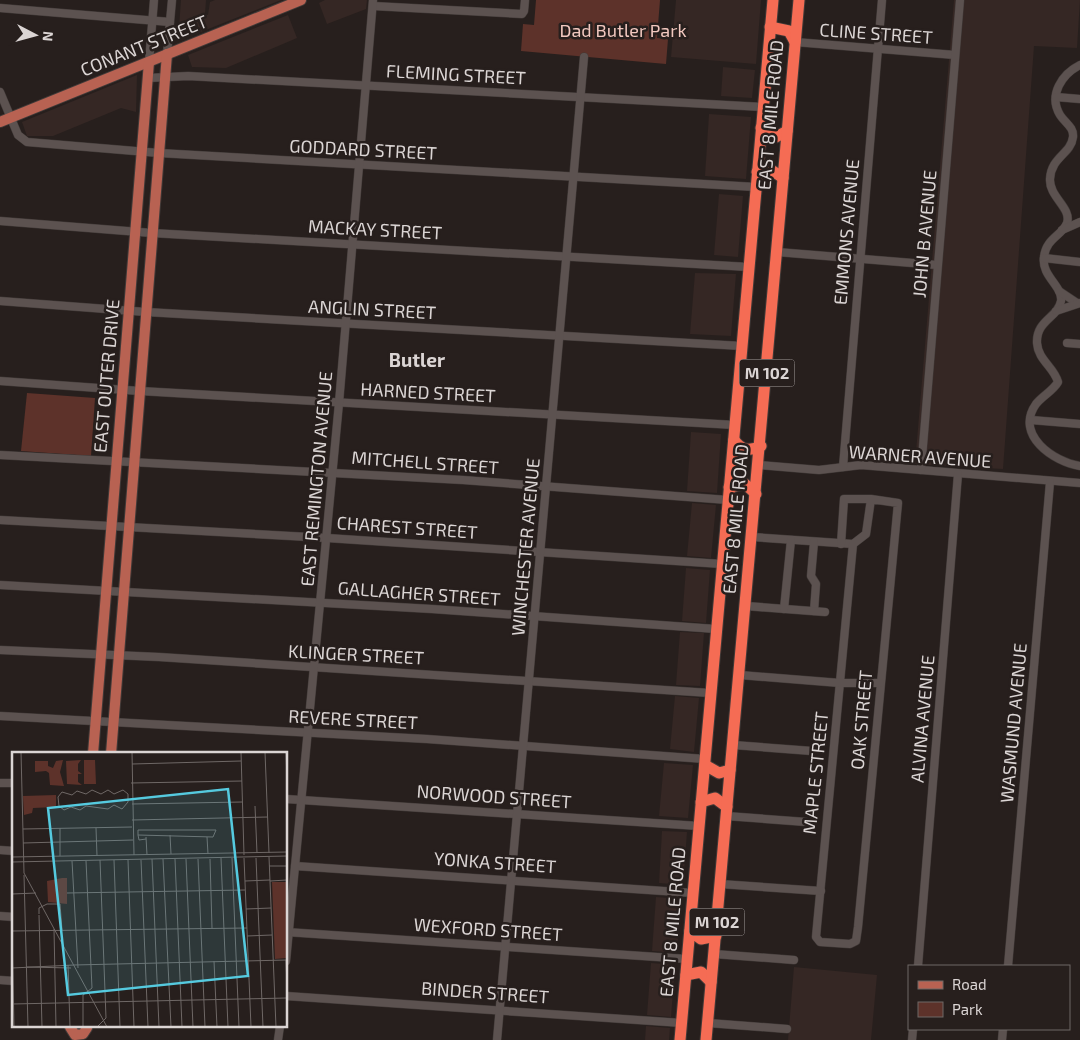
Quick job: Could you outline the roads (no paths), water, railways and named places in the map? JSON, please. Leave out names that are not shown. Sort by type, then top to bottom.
[{"type":"highway","name":"EAST 8 MILE ROAD","points":[[680,1040],[773,0]]},
{"type":"highway","name":"EAST 8 MILE ROAD","points":[[706,1040],[759,465],[799,0]]},
{"type":"highway","points":[[770,28],[789,30],[795,42]]},
{"type":"highway","points":[[761,128],[776,137],[788,131]]},
{"type":"highway","points":[[758,172],[770,169],[783,178]]},
{"type":"highway","points":[[734,440],[744,450],[752,450],[760,446]]},
{"type":"highway","points":[[729,487],[745,484],[756,494]]},
{"type":"highway","points":[[705,762],[718,773],[730,770]]},
{"type":"highway","points":[[701,802],[715,798],[727,811]]},
{"type":"highway","points":[[690,931],[697,938],[704,940],[716,936]]},
{"type":"highway","points":[[686,975],[701,972],[712,982]]},
{"type":"main road","name":"CONANT STREET","points":[[0,122],[301,0]]},
{"type":"main road","name":"EAST OUTER DRIVE","points":[[111,752],[167,54]]},
{"type":"main road","name":"EAST OUTER DRIVE","points":[[93,752],[149,62]]},
{"type":"main road","points":[[71,1028],[75,1035],[83,1034],[86,1028]]},
{"type":"street","name":"EAST OUTER DRIVE","points":[[149,62],[154,0]]},
{"type":"street","name":"EAST OUTER DRIVE","points":[[167,54],[172,0]]},
{"type":"street","points":[[373,3],[523,12],[525,0]]},
{"type":"street","name":"EMMONS AVENUE","points":[[843,467],[882,0]]},
{"type":"street","name":"JOHN B AVENUE","points":[[921,470],[960,0]]},
{"type":"street","name":"EAST REMINGTON AVENUE","points":[[288,932],[327,538],[373,3]]},
{"type":"street","points":[[0,8],[170,22]]},
{"type":"street","name":"CLINE STREET","points":[[795,42],[955,54]]},
{"type":"street","name":"WINCHESTER AVENUE","points":[[497,1040],[584,57]]},
{"type":"street","points":[[1078,303],[1059,291],[1047,275],[1044,258],[1048,244],[1054,236],[1080,221],[1064,209],[1051,188],[1051,170],[1057,158],[1071,146],[1073,135],[1071,128],[1060,115],[1056,97],[1062,80],[1080,65]]},
{"type":"street","name":"FLEMING STREET","points":[[148,78],[165,78],[173,75],[763,107]]},
{"type":"street","name":"GODDARD STREET","points":[[0,92],[18,136],[25,142],[142,152],[756,187]]},
{"type":"street","points":[[1056,97],[1080,99]]},
{"type":"street","points":[[1062,230],[1066,224],[1064,209]]},
{"type":"street","name":"MACKAY STREET","points":[[0,221],[135,232],[749,267]]},
{"type":"street","points":[[777,252],[937,265]]},
{"type":"street","points":[[1044,258],[1080,262]]},
{"type":"street","points":[[1059,291],[1060,304],[1055,312],[1041,325],[1037,345],[1040,356],[1058,382],[1036,404],[1031,420],[1031,430],[1041,447],[1063,462],[1079,466],[1079,483]]},
{"type":"street","name":"ANGLIN STREET","points":[[0,300],[128,311],[742,346]]},
{"type":"street","points":[[1055,312],[1078,303]]},
{"type":"street","points":[[1067,342],[1080,344]]},
{"type":"street","name":"HARNED STREET","points":[[0,381],[339,403],[735,425]]},
{"type":"street","points":[[1031,420],[1080,424]]},
{"type":"street","name":"MITCHELL STREET","points":[[0,455],[332,472],[728,500]]},
{"type":"street","name":"WARNER AVENUE","points":[[759,465],[819,470],[861,465],[1079,483]]},
{"type":"street","name":"ALVINA AVENUE","points":[[918,965],[958,474]]},
{"type":"street","name":"WASMUND AVENUE","points":[[1008,965],[1050,482]]},
{"type":"street","points":[[752,537],[841,544],[853,544],[866,534],[871,499],[844,499],[841,544]]},
{"type":"street","name":"OAK STREET","points":[[856,941],[898,503],[871,499]]},
{"type":"street","name":"CHAREST STREET","points":[[0,520],[541,551],[722,564]]},
{"type":"street","points":[[784,609],[791,540]]},
{"type":"street","points":[[814,542],[811,576],[816,584],[814,612]]},
{"type":"street","name":"MAPLE STREET","points":[[853,544],[817,926],[818,940],[850,944],[856,941]]},
{"type":"street","name":"GALLAGHER STREET","points":[[0,585],[320,602],[716,629]]},
{"type":"street","points":[[746,606],[825,612]]},
{"type":"street","name":"KLINGER STREET","points":[[0,650],[100,656],[119,655],[710,693]]},
{"type":"street","points":[[740,675],[840,683],[880,683]]},
{"type":"street","name":"REVERE STREET","points":[[0,716],[308,732],[524,746],[705,762]]},
{"type":"street","points":[[733,745],[812,752]]},
{"type":"street","name":"NORWOOD STREET","points":[[288,799],[699,826]]},
{"type":"street","points":[[727,811],[806,822]]},
{"type":"street","name":"YONKA STREET","points":[[295,866],[511,879],[693,893]]},
{"type":"street","points":[[720,884],[821,891]]},
{"type":"street","name":"WEXFORD STREET","points":[[288,932],[687,959]]},
{"type":"street","points":[[714,954],[794,960]]},
{"type":"street","name":"BINDER STREET","points":[[288,996],[500,1009],[682,1023]]},
{"type":"street","points":[[708,1023],[787,1029]]},
{"type":"district","name":"Butler","points":[[417,360]]},
{"type":"park label","name":"Dad Butler Park","points":[[623,31]]}]
